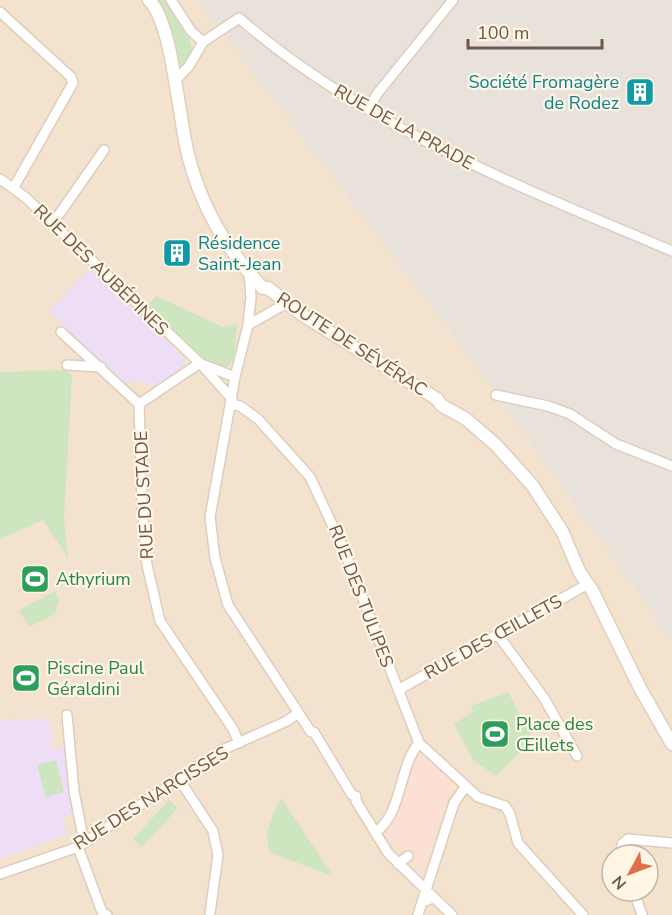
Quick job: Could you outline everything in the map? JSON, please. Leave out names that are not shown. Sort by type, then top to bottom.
[{"type":"main road","name":"ROUTE DE SÉVÉRAC","points":[[148,0],[156,8],[173,61],[174,82],[190,163],[215,225],[262,288],[270,289],[340,340],[437,399],[449,403],[496,445],[532,485],[586,569],[586,581],[672,744]]},
{"type":"street","points":[[171,0],[191,31],[203,42],[189,66],[174,82]]},
{"type":"street","points":[[369,109],[377,94],[453,0]]},
{"type":"street","points":[[0,12],[71,77],[73,83],[14,187]]},
{"type":"street","name":"RUE DE LA PRADE","points":[[203,42],[239,18],[294,62],[369,109],[465,163],[672,251]]},
{"type":"street","points":[[53,224],[104,150]]},
{"type":"street","name":"RUE DES AUBÉPINES","points":[[0,179],[14,187],[200,363],[231,402]]},
{"type":"street","points":[[249,273],[251,297],[248,325],[235,377],[210,517],[217,569],[228,606],[393,857],[429,895],[452,915]]},
{"type":"street","points":[[251,297],[270,289]]},
{"type":"street","points":[[248,325],[287,303]]},
{"type":"street","points":[[61,332],[102,367],[139,404]]},
{"type":"street","name":"RUE DES AUBÉPINES","points":[[200,363],[235,377]]},
{"type":"street","name":"RUE DU STADE","points":[[200,363],[139,404],[147,564],[160,621],[233,729],[239,743]]},
{"type":"street","points":[[67,365],[102,367]]},
{"type":"street","points":[[496,394],[548,406],[570,414],[616,444],[672,466]]},
{"type":"street","name":"RUE DES TULIPES","points":[[231,402],[258,419],[310,477],[344,550],[419,743],[478,797],[505,806],[510,814],[518,843],[583,915]]},
{"type":"street","name":"RUE DES ŒILLETS","points":[[398,690],[498,635],[586,581]]},
{"type":"street","points":[[498,635],[544,698],[577,756]]},
{"type":"street","name":"RUE DES NARCISSES","points":[[0,874],[78,847],[220,751],[298,713]]},
{"type":"street","points":[[67,715],[74,791],[83,837],[78,847],[102,912],[107,915]]},
{"type":"street","points":[[376,832],[391,812],[412,752],[419,743]]},
{"type":"street","points":[[178,779],[213,831],[218,855],[210,913]]},
{"type":"street","points":[[418,915],[422,902],[429,895],[454,803],[465,787]]},
{"type":"street","points":[[623,843],[628,838],[672,843]]},
{"type":"street","points":[[393,857],[408,856]]},
{"type":"shaded area","points":[[0,0],[198,0],[450,331],[672,640],[672,915],[0,915]]},
{"type":"shaded area","points":[[198,0],[672,0],[672,640],[450,331]]},
{"type":"shaded area","points":[[91,268],[184,358],[185,365],[154,386],[137,381],[125,384],[49,311]]},
{"type":"shaded area","points":[[45,719],[51,724],[51,749],[63,747],[72,815],[63,818],[67,834],[0,859],[0,720]]},
{"type":"shaded area","points":[[419,749],[454,783],[422,871],[385,835]]},
{"type":"green space","points":[[156,0],[164,0],[189,38],[193,53],[181,70],[168,23]]},
{"type":"green space","points":[[156,296],[223,327],[237,324],[234,359],[227,367],[217,365],[195,353],[147,307]]},
{"type":"green space","points":[[65,370],[72,375],[64,520],[68,558],[43,520],[0,539],[0,372]]},
{"type":"green space","points":[[55,591],[59,600],[55,614],[29,627],[19,610]]},
{"type":"green space","name":"Place des Œillets","points":[[508,692],[533,739],[496,776],[473,760],[454,724],[473,712],[471,706]]},
{"type":"green space","points":[[56,760],[64,792],[46,797],[37,765]]},
{"type":"green space","points":[[281,798],[331,873],[330,875],[271,853],[267,839],[268,832]]},
{"type":"green space","points":[[169,800],[178,808],[142,847],[133,839]]},
{"type":"place","name":"Société Fromagère de Rodez","points":[[640,92]]},
{"type":"place","name":"Résidence Saint-Jean","points":[[177,253]]},
{"type":"place","name":"Athyrium","points":[[35,579]]},
{"type":"place","name":"Piscine Paul Géraldini","points":[[26,678]]},
{"type":"place","name":"Place des Œillets","points":[[495,734]]}]
